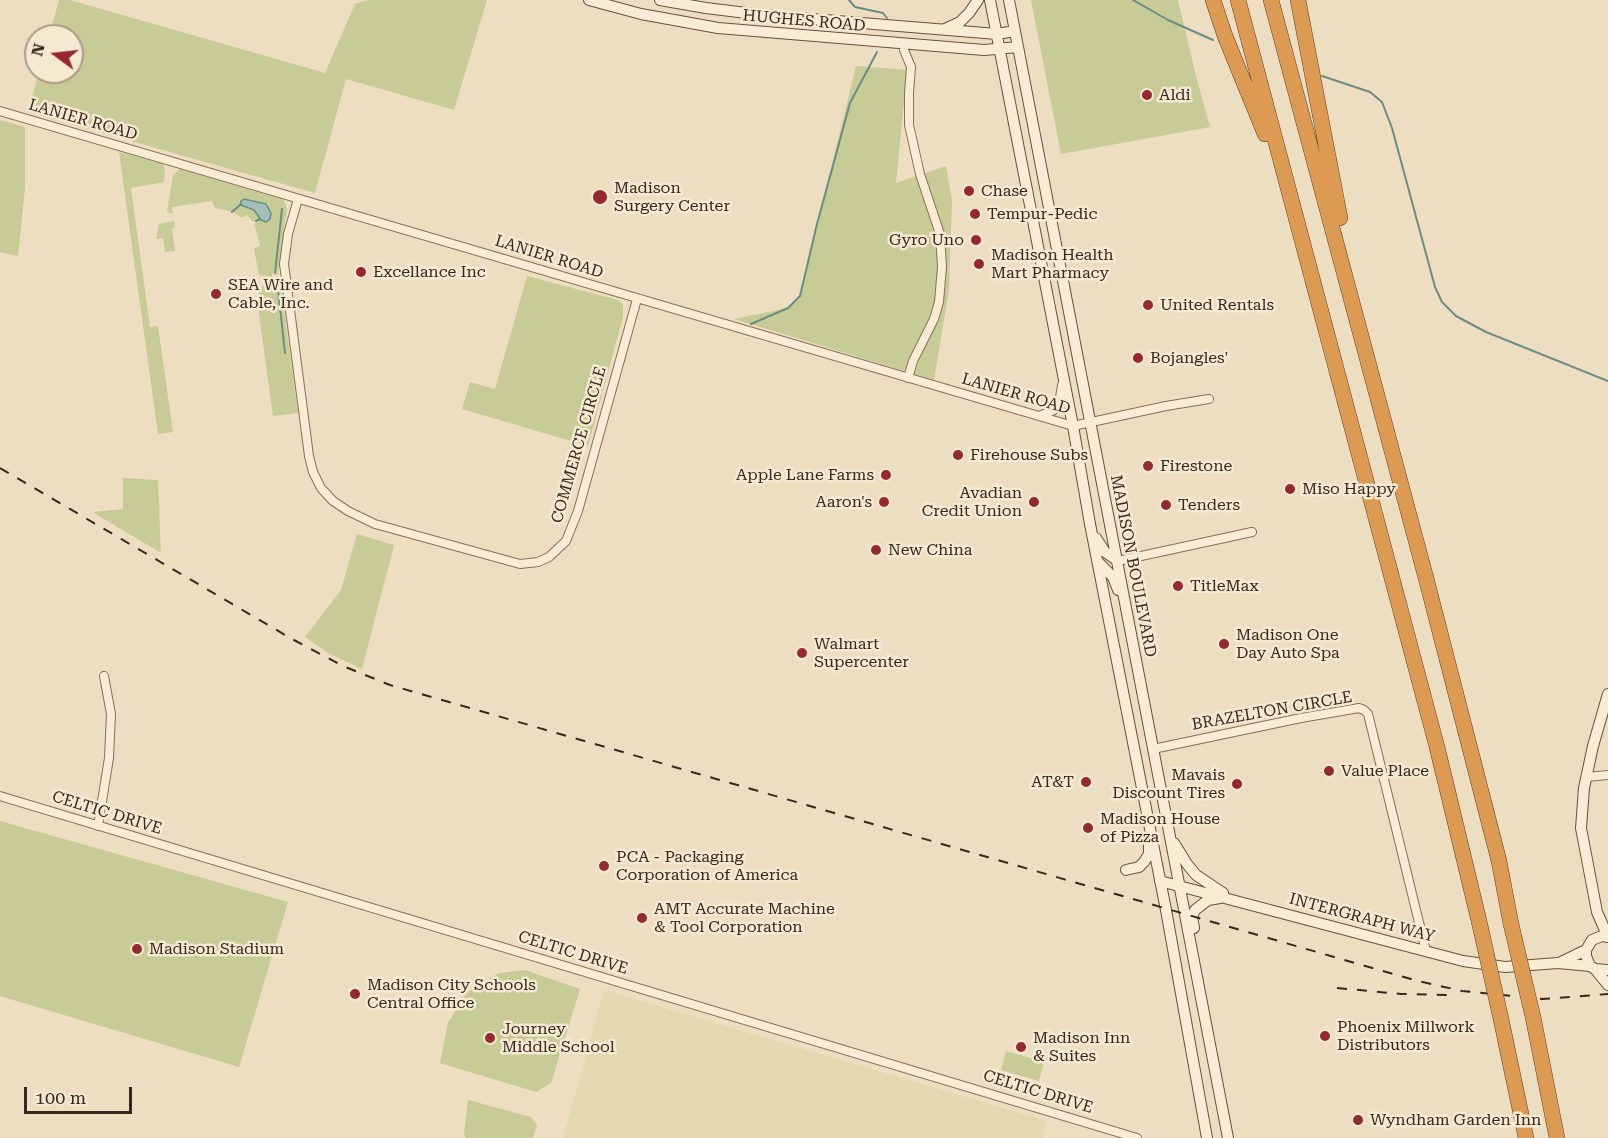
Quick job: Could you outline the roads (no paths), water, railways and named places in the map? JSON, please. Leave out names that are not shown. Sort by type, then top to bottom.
[{"type":"highway","points":[[1213,0],[1225,36],[1288,192]]},
{"type":"highway","points":[[1238,0],[1437,747],[1479,921],[1526,1138]]},
{"type":"highway","points":[[1271,0],[1496,850],[1557,1138]]},
{"type":"highway","points":[[1298,0],[1345,241],[1355,313]]},
{"type":"highway","points":[[1511,1068],[1521,1138]]},
{"type":"main road","name":"HUGHES ROAD","points":[[589,0],[641,14],[701,26],[842,40],[1000,50],[1018,47]]},
{"type":"main road","name":"HUGHES ROAD","points":[[660,0],[753,14],[997,34],[1015,31]]},
{"type":"main road","points":[[945,29],[960,22],[978,0]]},
{"type":"main road","name":"MADISON BOULEVARD","points":[[990,0],[1089,524],[1160,880],[1207,1138]]},
{"type":"main road","name":"MADISON BOULEVARD","points":[[1009,0],[1227,1138]]},
{"type":"main road","points":[[842,40],[904,50],[988,57],[997,63],[1006,84]]},
{"type":"main road","points":[[1039,255],[1058,251]]},
{"type":"main road","points":[[1089,524],[1105,552],[1118,561]]},
{"type":"main road","points":[[1098,562],[1113,577],[1126,609]]},
{"type":"main road","points":[[1608,694],[1586,777],[1581,828],[1597,912],[1608,937]]},
{"type":"main road","points":[[1126,870],[1139,867],[1149,854],[1141,785]]},
{"type":"main road","points":[[1170,835],[1196,875],[1237,900]]},
{"type":"main road","name":"INTERGRAPH WAY","points":[[1160,880],[1463,962],[1505,967],[1558,963],[1608,970]]},
{"type":"main road","points":[[1197,979],[1197,949],[1192,917],[1195,910],[1208,900],[1224,897]]},
{"type":"main road","points":[[1597,912],[1586,956],[1608,985]]},
{"type":"main road","name":"INTERGRAPH WAY","points":[[1558,963],[1602,936],[1608,937]]},
{"type":"street","points":[[904,50],[911,67],[909,124],[920,174],[940,234],[942,267],[939,302],[934,319],[913,361],[909,378]]},
{"type":"street","name":"LANIER ROAD","points":[[0,111],[1072,426],[1209,399]]},
{"type":"street","name":"COMMERCE CIRCLE","points":[[298,199],[288,234],[284,264],[309,456],[313,472],[321,488],[333,501],[375,524],[520,564],[538,562],[549,557],[566,541],[578,511],[637,299]]},
{"type":"street","points":[[1037,417],[1054,410],[1059,404],[1063,378]]},
{"type":"street","points":[[1118,561],[1252,532]]},
{"type":"street","points":[[98,826],[109,759],[111,714],[104,676]]},
{"type":"street","name":"BRAZELTON CIRCLE","points":[[1153,749],[1301,718],[1359,708],[1364,710],[1368,714],[1426,951]]},
{"type":"street","points":[[1586,777],[1608,775]]},
{"type":"street","name":"CELTIC DRIVE","points":[[0,796],[1137,1138]]},
{"type":"water","points":[[244,199],[266,204],[271,213],[270,219],[266,222],[261,220],[254,210],[241,205]]},
{"type":"waterway","points":[[849,0],[855,7],[883,13],[887,18]]},
{"type":"waterway","points":[[1133,0],[1168,20],[1213,40]]},
{"type":"waterway","points":[[751,324],[788,308],[800,296],[850,103],[877,52]]},
{"type":"waterway","points":[[1322,76],[1370,92],[1382,102],[1392,128],[1435,287],[1442,302],[1456,316],[1486,332],[1608,381]]},
{"type":"waterway","points":[[232,212],[241,204]]},
{"type":"waterway","points":[[275,273],[282,209]]},
{"type":"waterway","points":[[256,221],[260,219]]},
{"type":"waterway","points":[[278,289],[285,353]]},
{"type":"railway","points":[[0,468],[292,639],[343,666],[390,685],[1414,980],[1462,991],[1542,999],[1608,994]]},
{"type":"railway","points":[[1337,988],[1401,994],[1453,995]]},
{"type":"place","name":"Aldi","points":[[1147,95]]},
{"type":"place","name":"Chase","points":[[969,191]]},
{"type":"place","name":"Madison Surgery Center","points":[[600,197]]},
{"type":"place","name":"Tempur-Pedic","points":[[975,214]]},
{"type":"place","name":"Gyro Uno","points":[[976,240]]},
{"type":"place","name":"Madison Health Mart Pharmacy","points":[[979,264]]},
{"type":"place","name":"Excellance Inc","points":[[361,272]]},
{"type":"place","name":"SEA Wire and Cable, Inc.","points":[[216,294]]},
{"type":"place","name":"United Rentals","points":[[1148,305]]},
{"type":"place","name":"Bojangles'","points":[[1138,358]]},
{"type":"place","name":"Firehouse Subs","points":[[958,455]]},
{"type":"place","name":"Firestone","points":[[1148,466]]},
{"type":"place","name":"Apple Lane Farms","points":[[886,475]]},
{"type":"place","name":"Miso Happy","points":[[1290,489]]},
{"type":"place","name":"Aaron's","points":[[884,502]]},
{"type":"place","name":"Avadian Credit Union","points":[[1034,502]]},
{"type":"place","name":"Tenders","points":[[1166,505]]},
{"type":"place","name":"New China","points":[[876,550]]},
{"type":"place","name":"TitleMax","points":[[1178,586]]},
{"type":"place","name":"Madison One Day Auto Spa","points":[[1224,644]]},
{"type":"place","name":"Walmart Supercenter","points":[[802,653]]},
{"type":"place","name":"Value Place","points":[[1329,771]]},
{"type":"place","name":"AT&T","points":[[1086,782]]},
{"type":"place","name":"Mavais Discount Tires","points":[[1237,784]]},
{"type":"place","name":"Madison House of Pizza","points":[[1088,828]]},
{"type":"place","name":"PCA - Packaging Corporation of America","points":[[604,866]]},
{"type":"place","name":"AMT Accurate Machine & Tool Corporation","points":[[642,918]]},
{"type":"place","name":"Madison Stadium","points":[[137,949]]},
{"type":"place","name":"Madison City Schools Central Office","points":[[355,994]]},
{"type":"place","name":"Phoenix Millwork Distributors","points":[[1325,1036]]},
{"type":"place","name":"Journey Middle School","points":[[490,1038]]},
{"type":"place","name":"Madison Inn & Suites","points":[[1021,1047]]},
{"type":"place","name":"Wyndham Garden Inn","points":[[1358,1120]]}]
